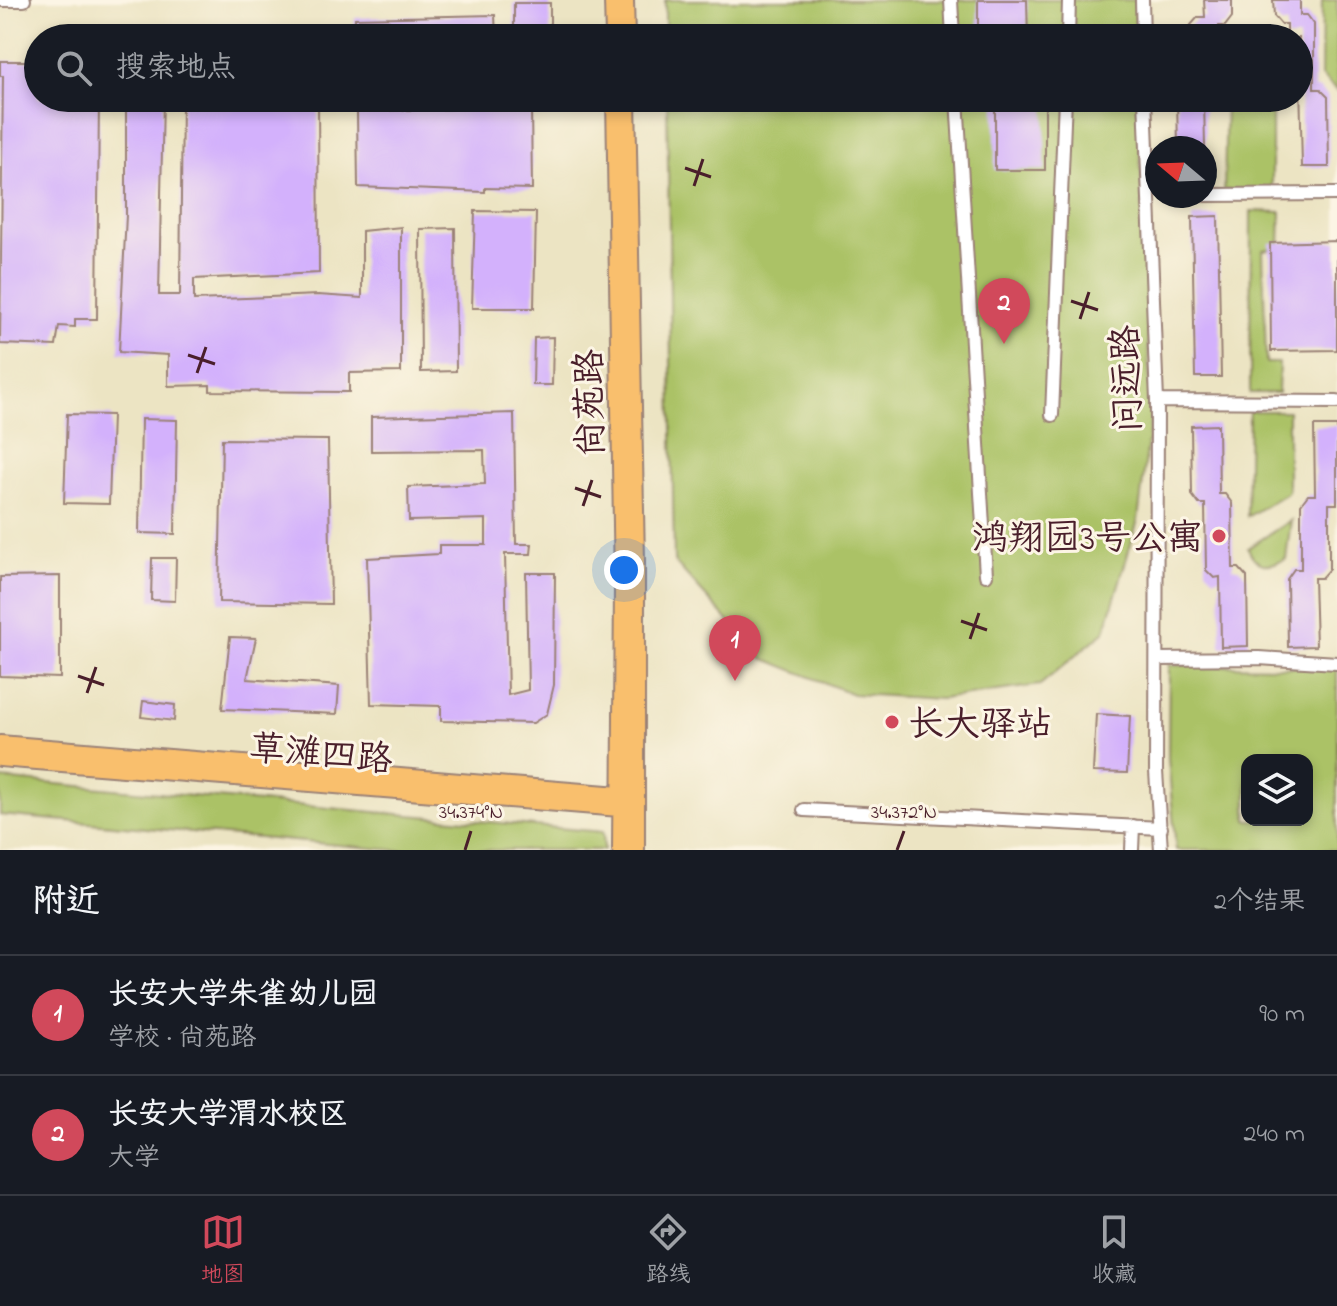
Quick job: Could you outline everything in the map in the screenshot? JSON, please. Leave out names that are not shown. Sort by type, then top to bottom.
[{"type":"main road","points":[[613,0],[614,24]]},
{"type":"main road","points":[[625,0],[626,24]]},
{"type":"main road","name":"尚苑路","points":[[615,112],[629,802],[636,850]]},
{"type":"main road","name":"尚苑路","points":[[621,850],[629,802],[627,112]]},
{"type":"main road","name":"草滩四路","points":[[0,744],[629,802]]},
{"type":"main road","name":"草滩四路","points":[[0,758],[629,802]]},
{"type":"street","points":[[0,0],[24,0]]},
{"type":"street","points":[[951,0],[952,24]]},
{"type":"street","points":[[1068,24],[1069,0]]},
{"type":"street","points":[[1142,0],[1143,24]]},
{"type":"street","points":[[958,112],[986,575]]},
{"type":"street","points":[[1052,415],[1064,112]]},
{"type":"street","name":"问远路","points":[[1146,112],[1148,136]]},
{"type":"street","points":[[1217,195],[1337,194]]},
{"type":"street","name":"问远路","points":[[1152,208],[1157,401],[1156,771],[1161,850]]},
{"type":"street","points":[[1157,401],[1337,402]]},
{"type":"street","points":[[1157,659],[1259,658],[1337,663]]},
{"type":"street","points":[[804,810],[1161,828]]},
{"type":"street","points":[[1132,850],[1133,826]]},
{"type":"green space","points":[[665,0],[1135,0],[1136,24],[665,24]]},
{"type":"green space","points":[[1322,0],[1337,0],[1337,91],[1321,76]]},
{"type":"green space","points":[[667,112],[1139,112],[1151,417],[1138,520],[1105,631],[1040,685],[940,699],[853,694],[762,658],[674,561]]},
{"type":"green space","points":[[1226,112],[1272,112],[1272,191],[1224,190]]},
{"type":"green space","points":[[1251,211],[1281,212],[1280,248],[1263,250],[1266,363],[1279,363],[1278,393],[1250,393]]},
{"type":"green space","points":[[1249,411],[1288,411],[1288,492],[1247,517]]},
{"type":"green space","points":[[1291,520],[1286,559],[1263,564],[1251,555],[1248,548]]},
{"type":"green space","points":[[1169,665],[1337,668],[1337,850],[1176,850],[1168,759]]},
{"type":"green space","points":[[0,779],[603,832],[604,850],[394,850],[0,815]]},
{"type":"building","points":[[978,0],[1027,0],[1028,24],[978,24]]},
{"type":"building","points":[[1204,0],[1232,0],[1232,17],[1227,24],[1192,24],[1198,17],[1205,17]]},
{"type":"building","points":[[1273,0],[1300,0],[1300,15],[1307,15],[1314,24],[1314,89],[1320,89],[1328,97],[1329,167],[1302,167],[1301,112],[1313,112],[1313,24],[1281,24],[1274,16]]},
{"type":"building","points":[[514,3],[550,3],[550,24],[514,24]]},
{"type":"building","points":[[495,15],[495,24],[355,24],[355,18]]},
{"type":"building","points":[[0,61],[24,61],[24,112],[99,112],[97,319],[75,319],[75,327],[59,326],[56,346],[0,344],[3,76],[0,76]]},
{"type":"building","points":[[126,112],[163,112],[159,295],[180,295],[182,112],[318,112],[319,273],[194,279],[194,300],[318,295],[362,298],[362,231],[401,227],[401,372],[349,373],[349,392],[210,391],[210,385],[168,386],[168,355],[119,352],[126,215]]},
{"type":"building","points":[[357,112],[531,112],[532,189],[485,188],[485,192],[358,187]]},
{"type":"building","points":[[995,112],[1045,112],[1045,170],[995,170]]},
{"type":"building","points":[[1177,112],[1204,112],[1205,136],[1178,136]]},
{"type":"building","points":[[475,211],[536,212],[534,308],[472,308]]},
{"type":"building","points":[[1218,216],[1221,377],[1195,377],[1192,217]]},
{"type":"building","points":[[455,228],[456,371],[421,372],[420,229]]},
{"type":"building","points":[[1337,241],[1337,350],[1271,351],[1270,243]]},
{"type":"building","points":[[553,337],[552,385],[533,385],[534,338]]},
{"type":"building","points":[[514,413],[516,544],[532,544],[531,554],[505,554],[508,695],[528,690],[526,573],[555,573],[554,685],[547,714],[533,723],[441,721],[441,706],[371,704],[367,558],[439,554],[439,545],[486,545],[486,519],[409,521],[408,487],[485,484],[484,450],[371,451],[371,417]]},
{"type":"building","points":[[67,414],[112,415],[109,504],[64,503]]},
{"type":"building","points":[[141,419],[177,420],[175,534],[139,533]]},
{"type":"building","name":"鸿翔园3号公寓","points":[[1218,425],[1219,494],[1225,494],[1232,503],[1233,568],[1239,568],[1247,577],[1248,646],[1221,647],[1220,577],[1214,578],[1206,570],[1205,504],[1199,504],[1192,495],[1191,426]]},
{"type":"building","points":[[1314,426],[1337,426],[1337,504],[1329,504],[1329,569],[1321,578],[1314,578],[1316,646],[1288,647],[1287,579],[1294,569],[1301,569],[1301,504],[1308,495],[1315,495]]},
{"type":"building","points":[[222,439],[328,440],[331,604],[219,602]]},
{"type":"building","points":[[152,558],[176,558],[175,601],[151,600]]},
{"type":"building","points":[[60,576],[60,678],[0,676],[0,577]]},
{"type":"building","points":[[230,637],[256,638],[247,679],[339,686],[337,714],[222,709]]},
{"type":"building","points":[[143,701],[175,705],[174,721],[141,717]]},
{"type":"building","points":[[1096,714],[1130,716],[1127,773],[1093,772]]},
{"type":"place","name":"长安大学渭水校区","points":[[1004,344]]},
{"type":"place","name":"鸿翔园3号公寓","points":[[1219,536]]},
{"type":"place","name":"长安大学朱雀幼儿园","points":[[735,681]]},
{"type":"place","name":"长大驿站","points":[[892,722]]}]
